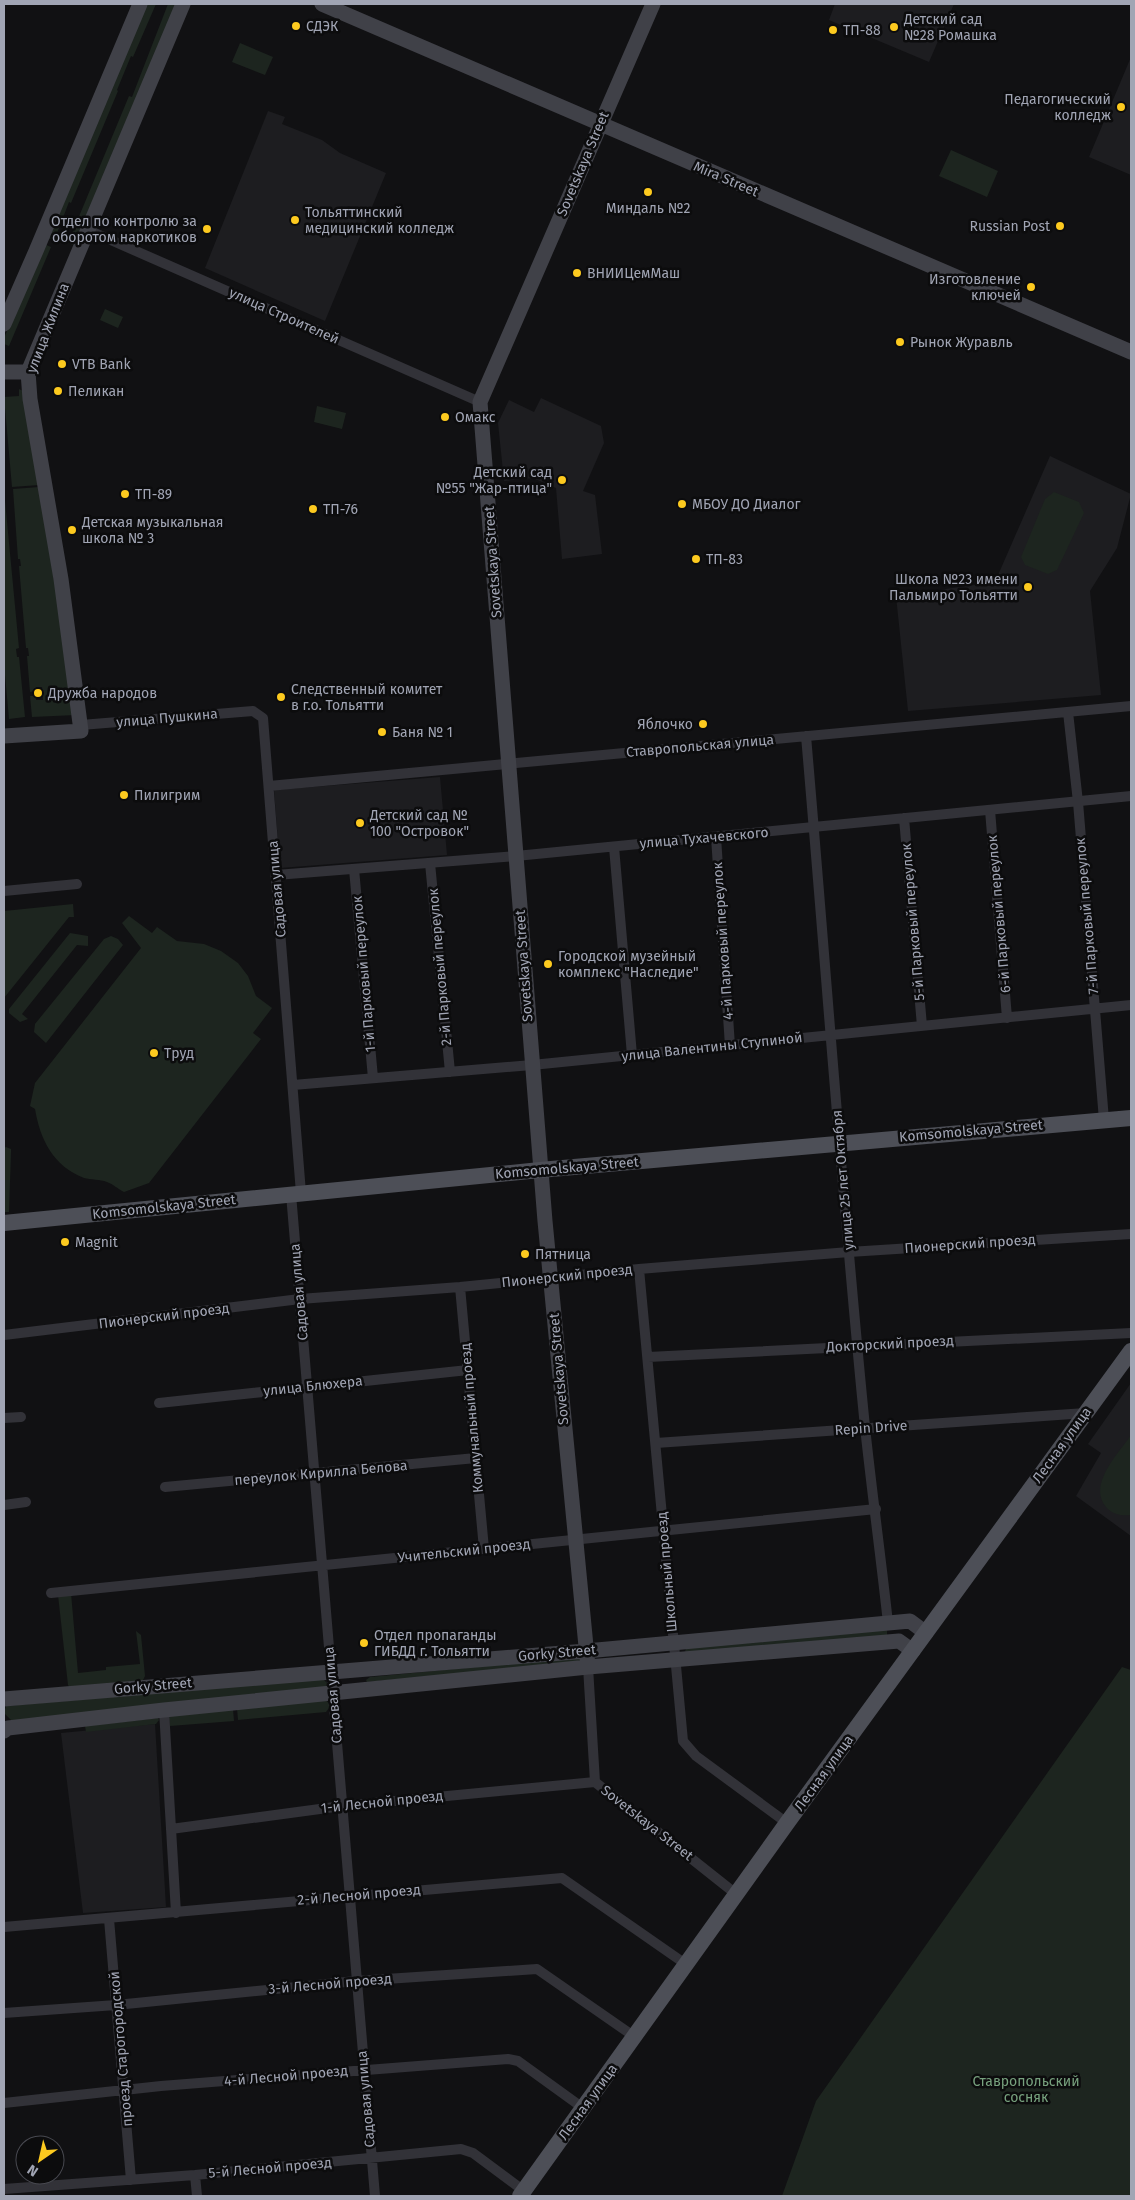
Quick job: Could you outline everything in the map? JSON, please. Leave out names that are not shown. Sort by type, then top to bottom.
[{"type":"main road","points":[[4,324],[140,4]]},
{"type":"main road","name":"улица Жилина","points":[[81,728],[61,579],[30,399],[28,372],[183,4]]},
{"type":"main road","name":"Mira Street","points":[[322,4],[1131,352]]},
{"type":"main road","name":"Sovetskaya Street","points":[[588,1668],[540,1170],[480,402],[653,4]]},
{"type":"main road","points":[[4,372],[28,372]]},
{"type":"main road","points":[[4,721],[4,736],[81,728]]},
{"type":"main road","name":"Komsomolskaya Street","points":[[4,1223],[540,1170],[1131,1118]]},
{"type":"main road","name":"Лесная улица","points":[[522,2194],[787,1823],[1131,1351]]},
{"type":"main road","name":"Gorky Street","points":[[4,1699],[586,1651],[910,1621],[926,1632]]},
{"type":"main road","name":"Gorky Street","points":[[4,1731],[8,1728],[164,1710],[674,1660],[898,1641],[913,1651]]},
{"type":"street","name":"улица Строителей","points":[[88,230],[480,402]]},
{"type":"street","name":"Ставропольская улица","points":[[269,786],[1131,706]]},
{"type":"street","name":"улица Пушкина","points":[[81,728],[253,711]]},
{"type":"street","name":"Садовая улица","points":[[253,711],[256,711],[263,718],[269,786],[293,1085],[300,1299],[375,2196]]},
{"type":"street","name":"7-й Парковый переулок","points":[[1068,712],[1078,802],[1104,1120]]},
{"type":"street","name":"улица 25 лет Октября","points":[[806,736],[832,1035],[839,1143],[865,1428],[888,1623]]},
{"type":"street","name":"улица Тухачевского","points":[[276,875],[614,847],[1131,796]]},
{"type":"street","name":"6-й Парковый переулок","points":[[990,810],[1008,1018]]},
{"type":"street","name":"5-й Парковый переулок","points":[[904,818],[922,1026]]},
{"type":"street","name":"4-й Парковый переулок","points":[[716,837],[730,1046]]},
{"type":"street","points":[[614,847],[632,1055]]},
{"type":"street","name":"2-й Парковый переулок","points":[[430,863],[450,1072]]},
{"type":"street","name":"1-й Парковый переулок","points":[[354,869],[373,1078]]},
{"type":"street","points":[[4,891],[77,884]]},
{"type":"street","name":"улица Валентины Ступиной","points":[[293,1085],[532,1065],[1131,1005]]},
{"type":"street","name":"Пионерский проезд","points":[[4,1334],[300,1299],[460,1287],[639,1269],[849,1252],[1131,1234]]},
{"type":"street","name":"Школьный проезд","points":[[639,1269],[683,1741],[696,1756],[787,1823]]},
{"type":"street","name":"Коммунальный проезд","points":[[460,1287],[484,1549]]},
{"type":"street","name":"Докторский проезд","points":[[648,1357],[1131,1333]]},
{"type":"street","name":"улица Блюхера","points":[[159,1402],[468,1370]]},
{"type":"street","name":"Repin Drive","points":[[656,1443],[1086,1412]]},
{"type":"street","points":[[4,1418],[21,1417]]},
{"type":"street","name":"переулок Кирилла Белова","points":[[164,1487],[476,1458]]},
{"type":"street","points":[[4,1504],[26,1502]]},
{"type":"street","name":"Учительский проезд","points":[[51,1593],[876,1509]]},
{"type":"street","name":"Sovetskaya Street","points":[[588,1668],[595,1782],[736,1894]]},
{"type":"street","points":[[164,1710],[176,1913]]},
{"type":"street","name":"1-й Лесной проезд","points":[[170,1829],[342,1806],[595,1782]]},
{"type":"street","name":"2-й Лесной проезд","points":[[4,1927],[562,1878],[687,1965]]},
{"type":"street","name":"проезд Старогородской","points":[[109,1919],[125,2090],[131,2180]]},
{"type":"street","name":"3-й Лесной проезд","points":[[4,2013],[356,1980],[537,1968],[635,2037]]},
{"type":"street","name":"4-й Лесной проезд","points":[[4,2103],[125,2090],[508,2059],[518,2061],[583,2108]]},
{"type":"street","name":"5-й Лесной проезд","points":[[4,2189],[195,2175],[460,2149],[473,2153],[522,2194]]},
{"type":"street","points":[[195,2175],[197,2196]]},
{"type":"shaded area","name":"Детский сад №28 Ромашка","points":[[835,4],[954,4],[929,62],[829,20]]},
{"type":"shaded area","name":"Педагогический колледж","points":[[1131,57],[1131,175],[1089,157]]},
{"type":"shaded area","name":"Тольяттинский медицинский колледж","points":[[268,111],[285,117],[282,124],[322,140],[340,153],[386,173],[325,321],[205,268]]},
{"type":"shaded area","name":"Детский сад №55 \"Жар-птица\"","points":[[541,398],[601,426],[604,443],[583,491],[595,495],[602,554],[562,559],[556,488],[533,478],[504,481],[498,423],[509,400],[534,412]]},
{"type":"shaded area","name":"Школа №23 имени Пальмиро Тольятти","points":[[1050,456],[1131,494],[1117,548],[1090,591],[1101,695],[908,711],[896,596],[995,582]]},
{"type":"shaded area","name":"Детский сад № 100 \"Островок\"","points":[[440,777],[447,855],[280,868],[274,790]]},
{"type":"shaded area","points":[[1131,1383],[1131,1536],[1076,1496],[1101,1453],[1088,1444]]},
{"type":"shaded area","points":[[155,1724],[166,1907],[83,1913],[61,1733]]},
{"type":"green space","points":[[145,4],[156,4],[133,57],[131,56],[54,241],[46,237]]},
{"type":"green space","points":[[168,4],[177,4],[75,246],[68,243],[129,96],[132,97]]},
{"type":"green space","points":[[240,43],[273,57],[265,75],[232,62]]},
{"type":"green space","points":[[951,150],[998,171],[987,197],[939,176]]},
{"type":"green space","points":[[44,244],[51,247],[9,346],[4,344],[4,338]]},
{"type":"green space","points":[[105,309],[123,317],[118,328],[100,320]]},
{"type":"green space","points":[[19,389],[23,391],[39,485],[12,487],[4,397],[19,396]]},
{"type":"green space","points":[[317,406],[346,413],[342,429],[314,422]]},
{"type":"green space","points":[[39,487],[76,715],[32,717],[30,696],[36,696],[36,700],[43,700],[42,687],[36,687],[36,691],[30,692],[27,656],[29,656],[28,648],[26,648],[19,566],[21,566],[20,559],[18,559],[13,489]]},
{"type":"green space","points":[[4,490],[19,648],[16,649],[17,657],[19,657],[25,717],[9,719],[4,664]]},
{"type":"green space","points":[[1054,492],[1079,502],[1084,513],[1057,570],[1048,574],[1025,565],[1021,557],[1045,499]]},
{"type":"green space","points":[[73,904],[74,917],[69,917],[4,998],[4,911]]},
{"type":"green space","name":"Труд","points":[[129,916],[152,933],[157,927],[177,941],[204,944],[221,951],[238,963],[248,976],[256,996],[272,1008],[253,1033],[261,1039],[149,1183],[124,1192],[104,1181],[84,1178],[73,1173],[56,1159],[40,1131],[35,1109],[30,1106],[35,1083],[141,948],[122,923]]},
{"type":"green space","points":[[70,933],[88,936],[88,946],[77,945],[22,1014],[28,1019],[20,1022],[9,1013],[9,1009]]},
{"type":"green space","points":[[111,936],[118,939],[123,945],[46,1043],[34,1032],[35,1024],[104,939]]},
{"type":"green space","points":[[4,1148],[11,1149],[9,1212],[4,1212]]},
{"type":"green space","points":[[1131,1435],[1131,1515],[1121,1515],[1112,1512],[1106,1507],[1101,1498],[1100,1489],[1102,1479],[1107,1470]]},
{"type":"green space","points":[[71,1593],[78,1673],[106,1670],[106,1667],[140,1664],[136,1631],[141,1635],[145,1676],[142,1682],[70,1688],[68,1685],[58,1595]]},
{"type":"green space","points":[[887,1630],[887,1636],[685,1652],[686,1648]]},
{"type":"green space","points":[[580,1657],[584,1662],[367,1682],[366,1680],[370,1677]]},
{"type":"green space","name":"Ставропольский сосняк","points":[[1122,1667],[1131,1670],[1131,2196],[782,2196],[816,2101]]},
{"type":"green space","points":[[323,1679],[327,1683],[326,1687],[12,1721],[4,1713],[6,1706]]},
{"type":"green space","points":[[325,1700],[329,1703],[329,1708],[326,1712],[238,1720],[237,1708]]},
{"type":"green space","points":[[233,1709],[234,1721],[170,1726],[169,1718],[171,1715]]},
{"type":"green space","points":[[158,1718],[159,1720],[156,1724],[86,1732],[85,1726]]},
{"type":"place","name":"СДЭК","points":[[296,26]]},
{"type":"place","name":"Детский сад №28 Ромашка","points":[[894,27]]},
{"type":"place","name":"ТП-88","points":[[833,30]]},
{"type":"place","name":"Педагогический колледж","points":[[1121,107]]},
{"type":"place","name":"Миндаль №2","points":[[648,192]]},
{"type":"place","name":"Тольяттинский медицинский колледж","points":[[295,220]]},
{"type":"place","name":"Russian Post","points":[[1060,226]]},
{"type":"place","name":"Отдел по контролю за оборотом наркотиков","points":[[207,229]]},
{"type":"place","name":"ВНИИЦемМаш","points":[[577,273]]},
{"type":"place","name":"Изготовление ключей","points":[[1031,287]]},
{"type":"place","name":"Рынок Журавль","points":[[900,342]]},
{"type":"place","name":"VTB Bank","points":[[62,364]]},
{"type":"place","name":"Пеликан","points":[[58,391]]},
{"type":"place","name":"Омакс","points":[[445,417]]},
{"type":"place","name":"Детский сад №55 \"Жар-птица\"","points":[[562,480]]},
{"type":"place","name":"ТП-89","points":[[125,494]]},
{"type":"place","name":"МБОУ ДО Диалог","points":[[682,504]]},
{"type":"place","name":"ТП-76","points":[[313,509]]},
{"type":"place","name":"Детская музыкальная школа № 3","points":[[72,530]]},
{"type":"place","name":"ТП-83","points":[[696,559]]},
{"type":"place","name":"Школа №23 имени Пальмиро Тольятти","points":[[1028,587]]},
{"type":"place","name":"Дружба народов","points":[[38,693]]},
{"type":"place","name":"Следственный комитет в г.о. Тольятти","points":[[281,697]]},
{"type":"place","name":"Яблочко","points":[[703,724]]},
{"type":"place","name":"Баня № 1","points":[[382,732]]},
{"type":"place","name":"Пилигрим","points":[[124,795]]},
{"type":"place","name":"Детский сад № 100 \"Островок\"","points":[[360,823]]},
{"type":"place","name":"Городской музейный комплекс \"Наследие\"","points":[[548,964]]},
{"type":"place","name":"Труд","points":[[154,1053]]},
{"type":"place","name":"Magnit","points":[[65,1242]]},
{"type":"place","name":"Пятница","points":[[525,1254]]},
{"type":"place","name":"Отдел пропаганды ГИБДД г. Тольятти","points":[[364,1643]]}]
